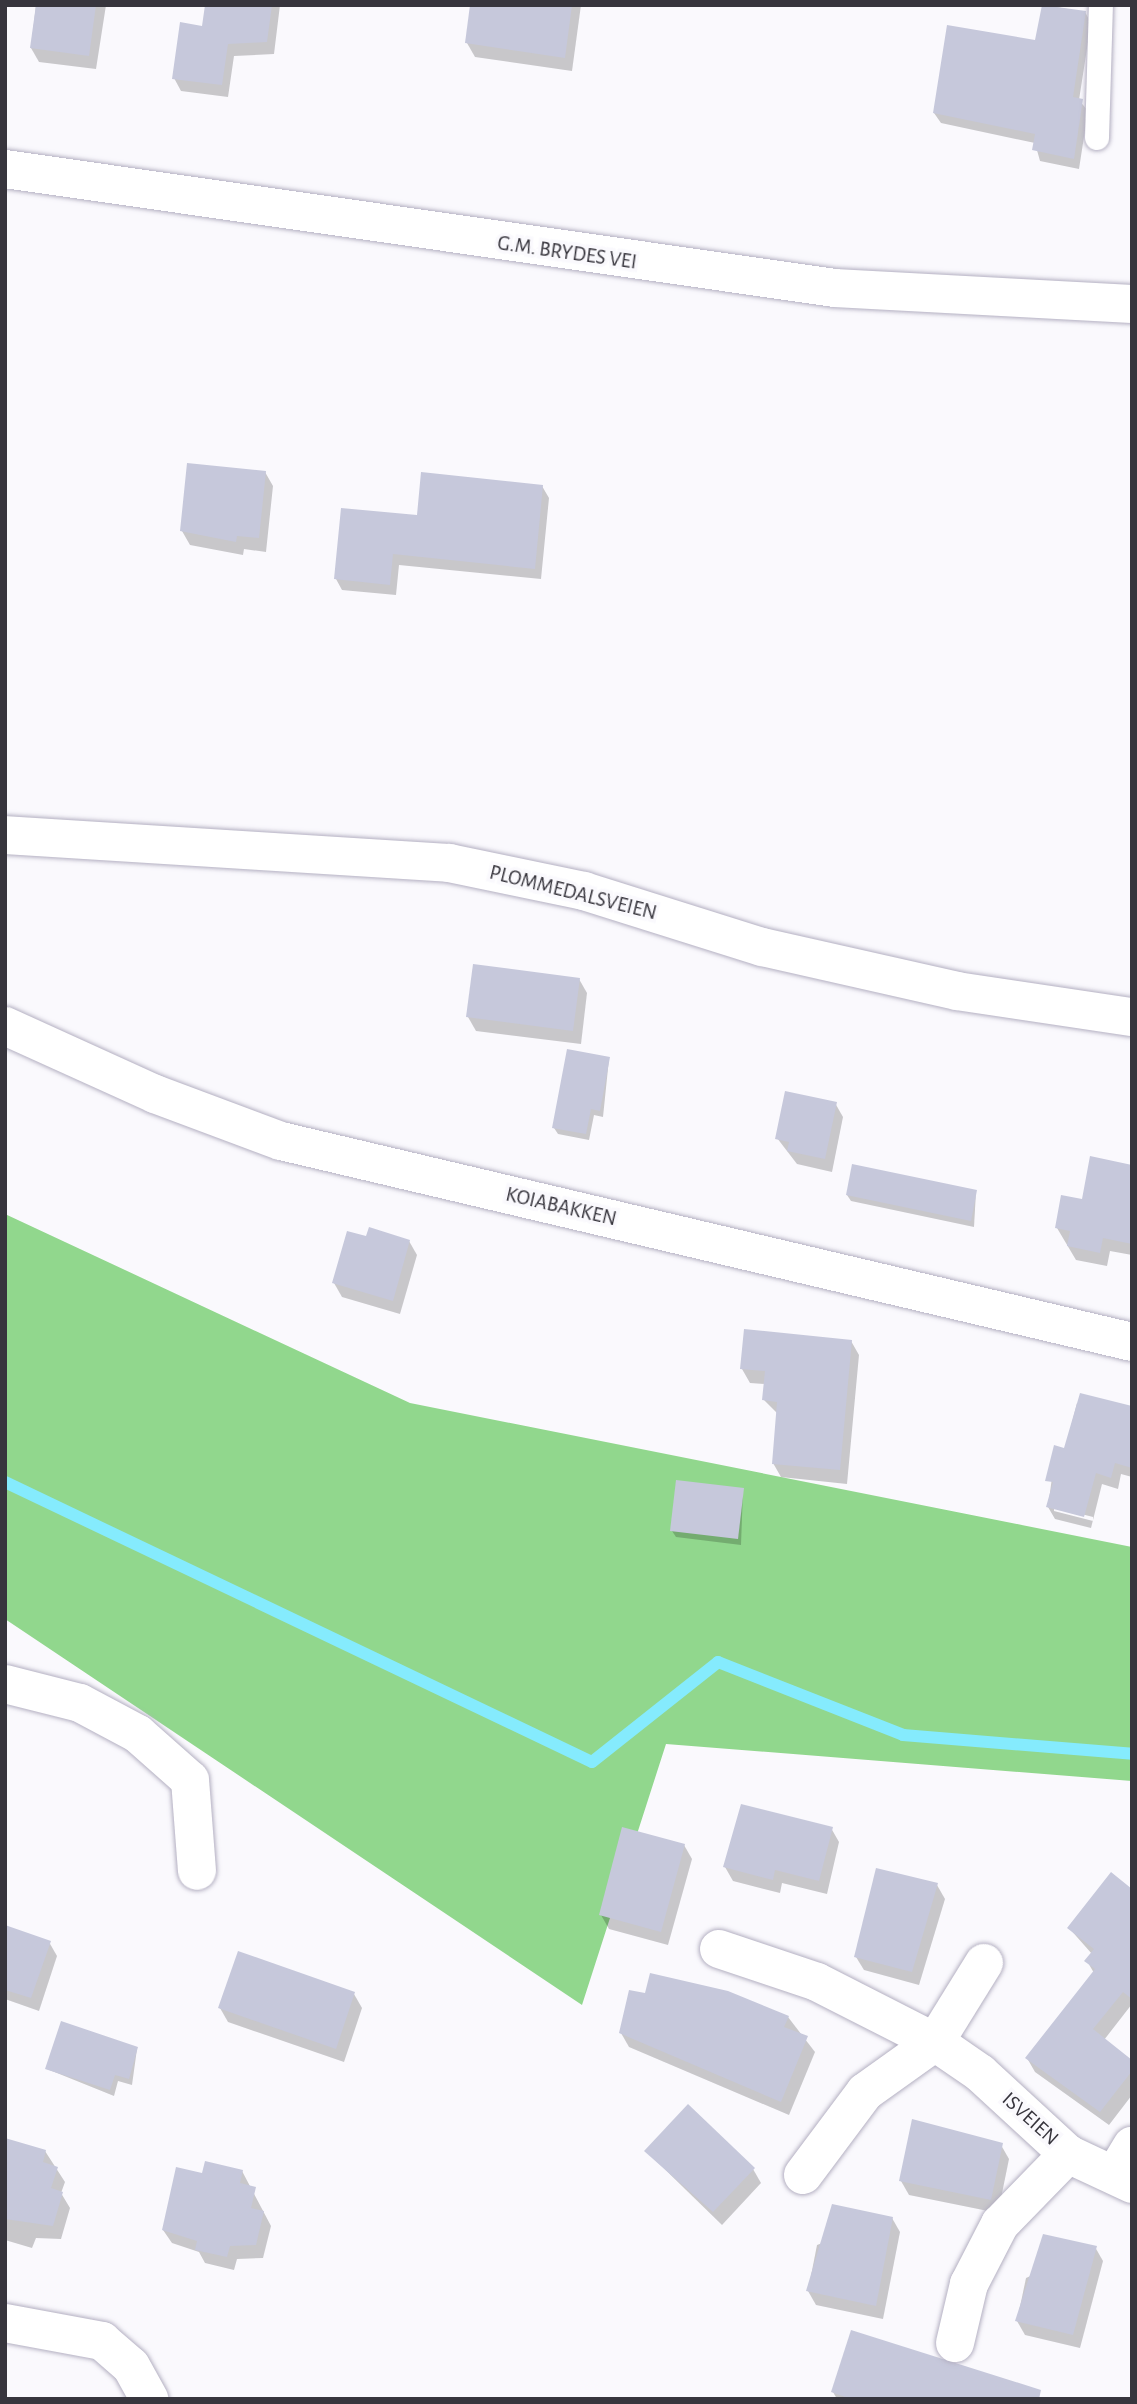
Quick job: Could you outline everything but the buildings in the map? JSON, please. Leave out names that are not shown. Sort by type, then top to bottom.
[{"type":"street","name":"G.M. BRYDES VEI","points":[[5,169],[835,288],[1132,304]]},
{"type":"street","name":"PLOMMEDALSVEIEN","points":[[5,835],[449,863],[584,891],[788,953],[957,991],[1132,1017]]},
{"type":"street","name":"KOIABAKKEN","points":[[5,1026],[155,1094],[281,1141],[1132,1342]]},
{"type":"street","points":[[5,1684],[80,1703],[138,1734],[190,1780],[197,1871]]},
{"type":"street","name":"ISVEIEN","points":[[719,1949],[817,1982],[935,2042],[980,2073],[1068,2154],[1126,2168]]},
{"type":"street","points":[[803,2175],[865,2091],[935,2042],[984,1963]]},
{"type":"street","points":[[955,2343],[970,2284],[1000,2224],[1068,2154]]},
{"type":"street","points":[[5,2323],[102,2340],[131,2366],[149,2399]]},
{"type":"lane","points":[[1097,138],[1101,5]]},
{"type":"green space","points":[[5,1214],[410,1403],[1132,1547],[1132,1781],[666,1744],[582,2005],[5,1619]]},
{"type":"waterway","points":[[5,1482],[592,1762],[718,1662],[903,1735],[1132,1754]]}]
